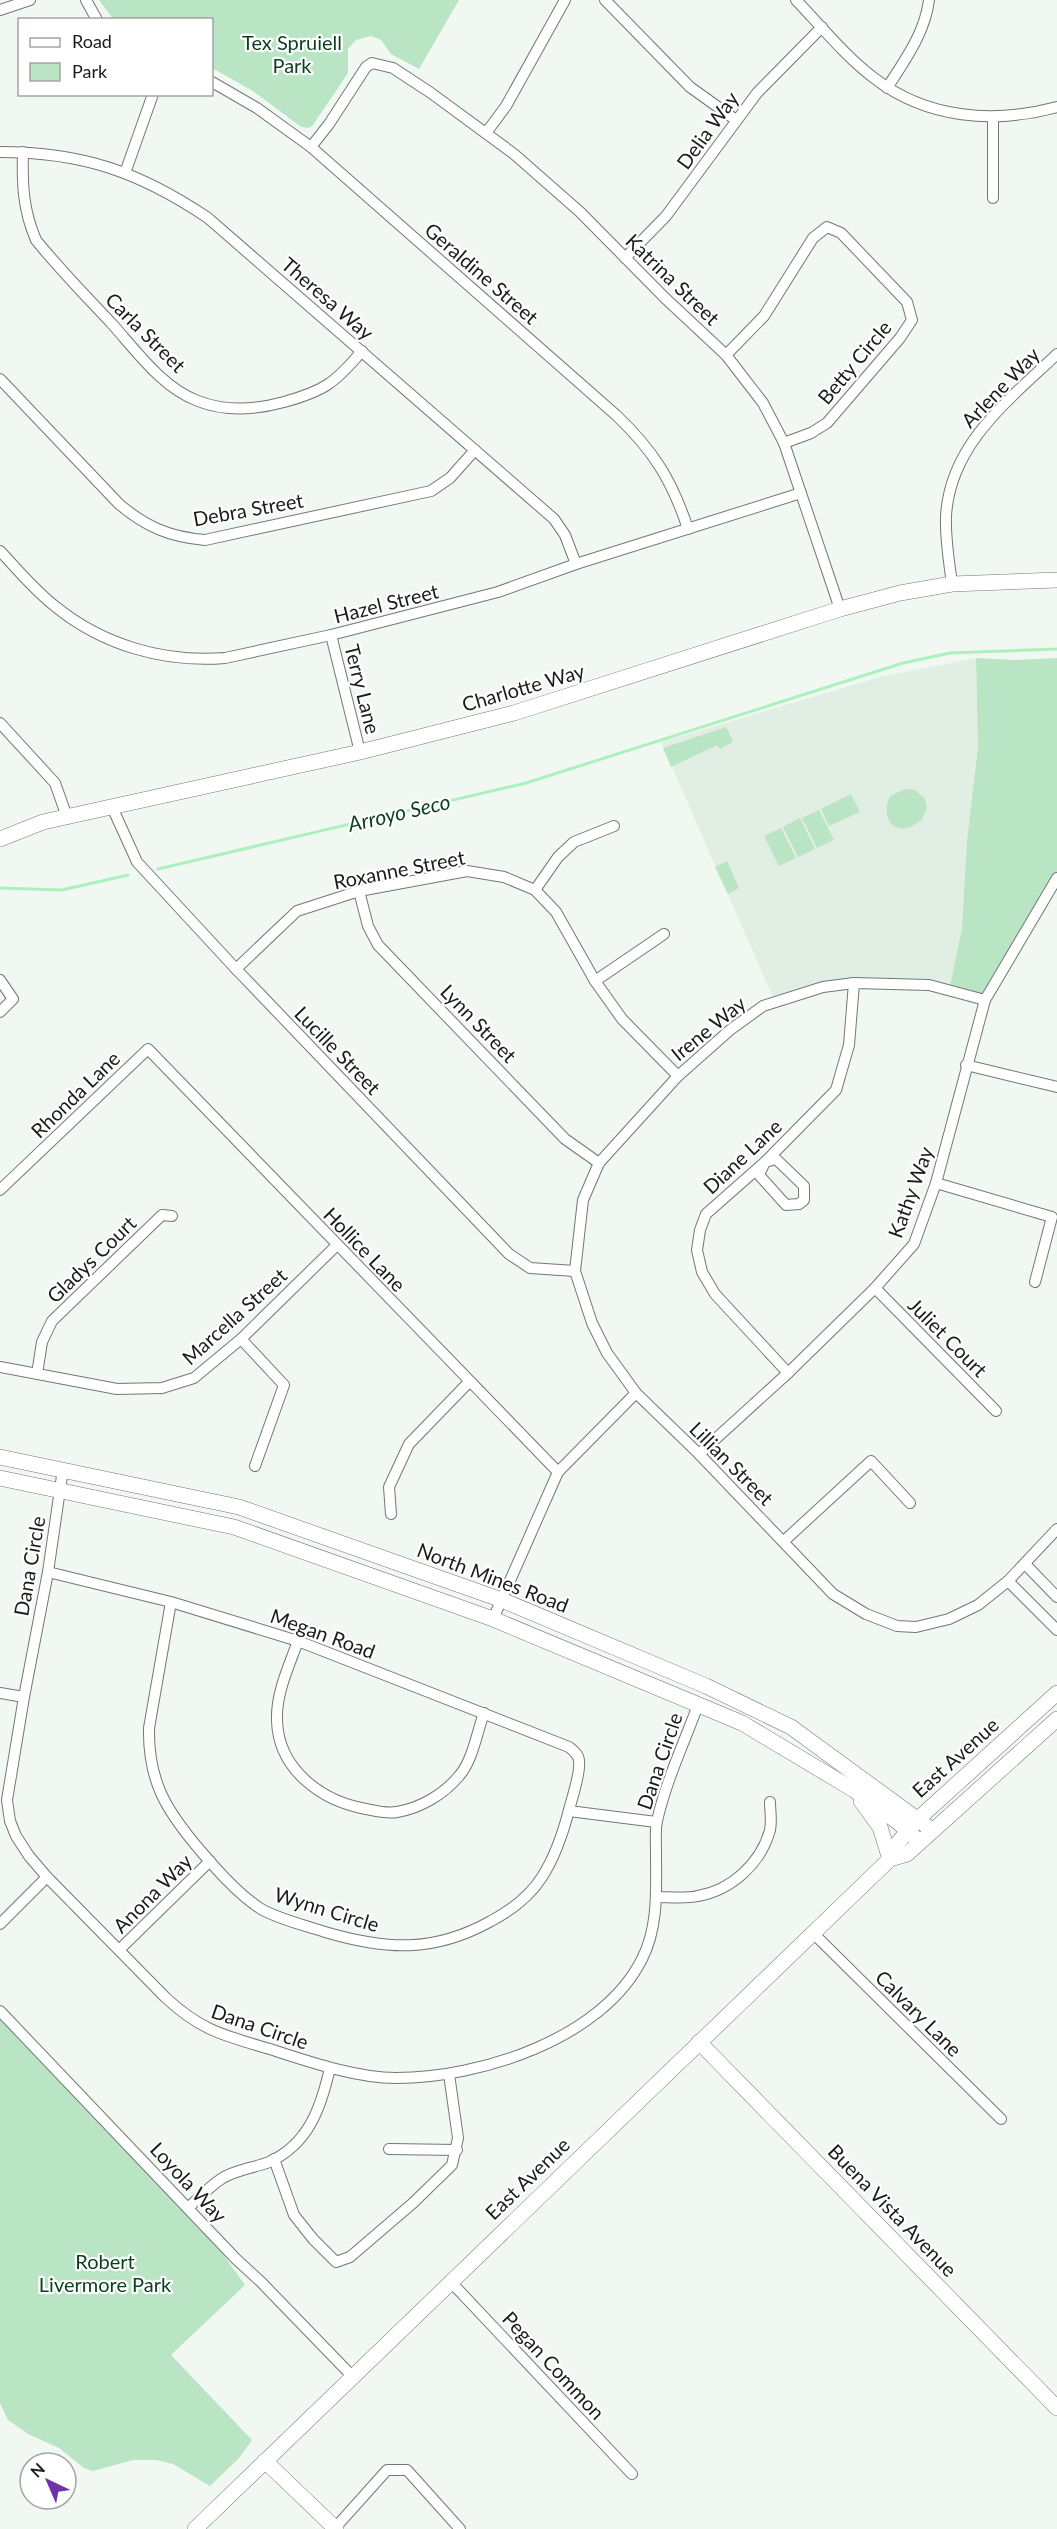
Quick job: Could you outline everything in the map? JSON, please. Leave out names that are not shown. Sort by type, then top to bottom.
[{"type":"main road","name":"Charlotte Way","points":[[0,839],[43,822],[360,752],[514,713],[840,609],[900,593],[952,584],[1057,580]]},
{"type":"main road","name":"North Mines Road","points":[[0,1457],[239,1507],[502,1600],[706,1686],[796,1730],[913,1824],[920,1842]]},
{"type":"main road","name":"North Mines Road","points":[[0,1478],[234,1527],[493,1618],[742,1723],[854,1791],[913,1824],[932,1830]]},
{"type":"main road","name":"East Avenue","points":[[195,2529],[890,1859],[896,1845],[913,1824],[1057,1693]]},
{"type":"main road","points":[[698,1705],[715,1700],[728,1704],[778,1730],[796,1730]]},
{"type":"main road","name":"East Avenue","points":[[890,1859],[907,1854],[1057,1719]]},
{"type":"main road","points":[[854,1791],[880,1827],[890,1859]]},
{"type":"main road","name":"Buena Vista Avenue","points":[[699,2042],[1057,2408]]},
{"type":"main road","points":[[265,2461],[335,2529]]},
{"type":"street","points":[[0,9],[30,0]]},
{"type":"street","points":[[86,0],[96,18]]},
{"type":"street","points":[[486,133],[511,97],[565,0]]},
{"type":"street","points":[[605,0],[690,87],[736,120]]},
{"type":"street","points":[[796,0],[860,65],[887,88],[907,99],[940,110],[993,118],[1031,114],[1057,107]]},
{"type":"street","points":[[887,88],[917,41],[927,16],[929,0]]},
{"type":"street","name":"Delia Way","points":[[626,258],[666,216],[736,120],[783,64],[822,27]]},
{"type":"street","name":"Katrina Street","points":[[311,147],[329,124],[366,67],[372,63],[393,68],[486,133],[580,212],[726,355],[763,403],[784,442],[840,609]]},
{"type":"street","name":"Geraldine Street","points":[[213,83],[257,108],[311,147],[641,439],[659,463],[676,494],[688,529]]},
{"type":"street","points":[[125,173],[152,96]]},
{"type":"street","points":[[993,118],[993,198]]},
{"type":"street","name":"Theresa Way","points":[[0,152],[60,155],[99,163],[151,183],[208,218],[554,519],[565,535],[576,564]]},
{"type":"street","name":"Carla Street","points":[[23,152],[22,196],[27,220],[36,240],[152,368],[190,397],[224,408],[246,409],[313,394],[329,386],[362,351]]},
{"type":"street","name":"Betty Circle","points":[[726,355],[765,316],[813,238],[827,227],[841,233],[907,302],[912,320],[900,338],[840,410],[827,423],[811,433],[784,442]]},
{"type":"street","name":"Arlene Way","points":[[952,584],[946,540],[946,514],[951,487],[961,460],[988,420],[1057,354]]},
{"type":"street","name":"Debra Street","points":[[0,379],[111,495],[139,521],[158,531],[183,538],[205,540],[431,491],[450,478],[475,450]]},
{"type":"street","name":"Hazel Street","points":[[0,551],[54,606],[78,624],[133,648],[195,660],[225,657],[331,635],[498,592],[576,564],[801,493]]},
{"type":"street","name":"Terry Lane","points":[[331,635],[360,752]]},
{"type":"street","points":[[0,723],[56,783],[68,817]]},
{"type":"street","name":"Lucille Street","points":[[112,807],[136,862],[509,1254],[530,1268],[575,1271]]},
{"type":"street","points":[[535,890],[558,857],[574,842],[614,826]]},
{"type":"street","name":"Roxanne Street","points":[[236,969],[297,910],[359,891],[467,871],[504,877],[535,890],[556,912],[595,981],[622,1019],[678,1076]]},
{"type":"street","name":"Kathy Way","points":[[699,1454],[788,1373],[875,1288],[914,1244],[936,1184],[985,1000],[1057,878]]},
{"type":"street","name":"Lynn Street","points":[[359,891],[368,926],[378,945],[566,1138],[598,1163]]},
{"type":"street","points":[[595,981],[664,934]]},
{"type":"street","points":[[0,980],[13,999],[0,1012]]},
{"type":"street","name":"Irene Way","points":[[575,1271],[583,1200],[598,1163],[678,1076],[730,1030],[763,1006],[823,987],[854,983],[929,985],[985,1000]]},
{"type":"street","name":"Diane Lane","points":[[788,1373],[715,1294],[702,1272],[697,1250],[700,1230],[706,1214],[765,1162],[836,1090],[849,1045],[854,983]]},
{"type":"street","name":"Rhonda Lane","points":[[0,1190],[148,1049]]},
{"type":"street","name":"Hollice Lane","points":[[148,1049],[558,1472]]},
{"type":"street","points":[[966,1065],[1057,1087]]},
{"type":"street","points":[[776,1159],[804,1186],[804,1200],[799,1204],[786,1205],[759,1175],[765,1162],[776,1159]]},
{"type":"street","points":[[936,1184],[1052,1216],[1035,1282]]},
{"type":"street","name":"Gladys Court","points":[[37,1374],[42,1342],[52,1322],[162,1215],[172,1216]]},
{"type":"street","name":"Marcella Street","points":[[0,1367],[117,1389],[162,1388],[195,1378],[241,1339],[337,1245]]},
{"type":"street","name":"Lillian Street","points":[[575,1271],[592,1323],[607,1353],[636,1393],[699,1454],[833,1594],[866,1614],[886,1622],[897,1626],[916,1627],[949,1619],[978,1605],[1008,1581]]},
{"type":"street","name":"Juliet Court","points":[[875,1288],[996,1410]]},
{"type":"street","points":[[241,1339],[284,1385],[255,1466]]},
{"type":"street","points":[[391,1514],[389,1487],[409,1444],[470,1383]]},
{"type":"street","points":[[493,1618],[558,1472],[636,1393]]},
{"type":"street","points":[[784,1541],[871,1461],[910,1503]]},
{"type":"street","name":"Dana Circle","points":[[63,1469],[48,1572],[7,1800],[10,1821],[16,1836],[29,1856],[47,1877],[185,2016],[202,2027],[330,2068],[395,2078],[471,2071],[510,2060],[547,2043],[580,2024],[610,2001],[628,1982],[643,1958],[653,1928],[656,1897],[657,1822],[698,1705]]},
{"type":"street","points":[[1057,1529],[1008,1581],[1057,1630]]},
{"type":"street","points":[[1025,1564],[1057,1597]]},
{"type":"street","name":"Megan Road","points":[[48,1572],[171,1602],[298,1641],[569,1747],[577,1754]]},
{"type":"street","name":"Wynn Circle","points":[[171,1602],[149,1728],[148,1749],[153,1777],[164,1803],[177,1823],[210,1861],[245,1896],[261,1908],[279,1917],[357,1941],[383,1946],[443,1942],[471,1932],[501,1916],[526,1897],[541,1879],[553,1858],[569,1811],[580,1762],[577,1754]]},
{"type":"street","points":[[298,1641],[278,1705],[277,1722],[283,1748],[302,1778],[315,1790],[344,1804],[379,1812],[396,1812],[420,1806],[438,1795],[461,1774],[484,1713]]},
{"type":"street","points":[[0,1693],[24,1697]]},
{"type":"street","points":[[656,1897],[697,1897],[717,1891],[739,1877],[755,1861],[766,1841],[771,1828],[770,1802]]},
{"type":"street","points":[[569,1811],[657,1822]]},
{"type":"street","name":"Anona Way","points":[[119,1950],[210,1861]]},
{"type":"street","points":[[0,1924],[47,1877]]},
{"type":"street","name":"Calvary Lane","points":[[813,1933],[1001,2118]]},
{"type":"street","name":"Loyola Way","points":[[0,2011],[236,2259],[352,2376]]},
{"type":"street","points":[[189,2207],[222,2178],[274,2159],[303,2137],[314,2121],[330,2068]]},
{"type":"street","points":[[274,2159],[294,2215],[313,2239],[336,2262],[350,2258],[452,2165],[458,2138],[449,2074]]},
{"type":"street","points":[[389,2148],[456,2150]]},
{"type":"street","name":"Pegan Common","points":[[450,2281],[632,2474]]},
{"type":"street","points":[[335,2529],[387,2470],[407,2470],[460,2529]]},
{"type":"shaded area","points":[[976,658],[978,747],[967,840],[962,928],[949,991],[853,983],[775,1002],[661,742],[880,677]]},
{"type":"green space","name":"Tex Spruiell Park","points":[[99,0],[459,0],[419,69],[391,54],[381,40],[371,36],[356,40],[348,49],[348,73],[309,128],[301,127],[253,91],[213,69],[213,18],[112,18]]},
{"type":"green space","points":[[976,658],[1014,660],[1057,658],[1057,878],[985,1000],[949,991],[962,928],[967,840],[978,747]]},
{"type":"green space","points":[[726,727],[733,742],[720,749],[717,745],[671,767],[663,748]]},
{"type":"green space","points":[[905,789],[915,790],[925,799],[927,808],[921,821],[909,827],[900,828],[895,827],[888,819],[887,807],[890,796]]},
{"type":"green space","points":[[851,794],[860,812],[829,826],[821,809]]},
{"type":"green space","points":[[819,810],[834,840],[817,848],[802,818]]},
{"type":"green space","points":[[800,818],[815,849],[798,857],[783,827]]},
{"type":"green space","points":[[781,828],[796,858],[779,866],[764,836]]},
{"type":"green space","points":[[727,861],[739,888],[728,894],[715,867]]},
{"type":"green space","name":"Robert Livermore Park","points":[[0,2011],[189,2207],[245,2285],[171,2355],[252,2440],[239,2458],[210,2486],[173,2464],[156,2460],[133,2460],[93,2471],[78,2463],[78,2451],[63,2451],[28,2434],[8,2420],[0,2403]]},
{"type":"waterway","name":"Arroyo Seco","points":[[158,869],[526,783],[903,663],[950,653],[1057,649]]},
{"type":"waterway","name":"Arroyo Seco","points":[[0,888],[62,890],[128,875]]}]
